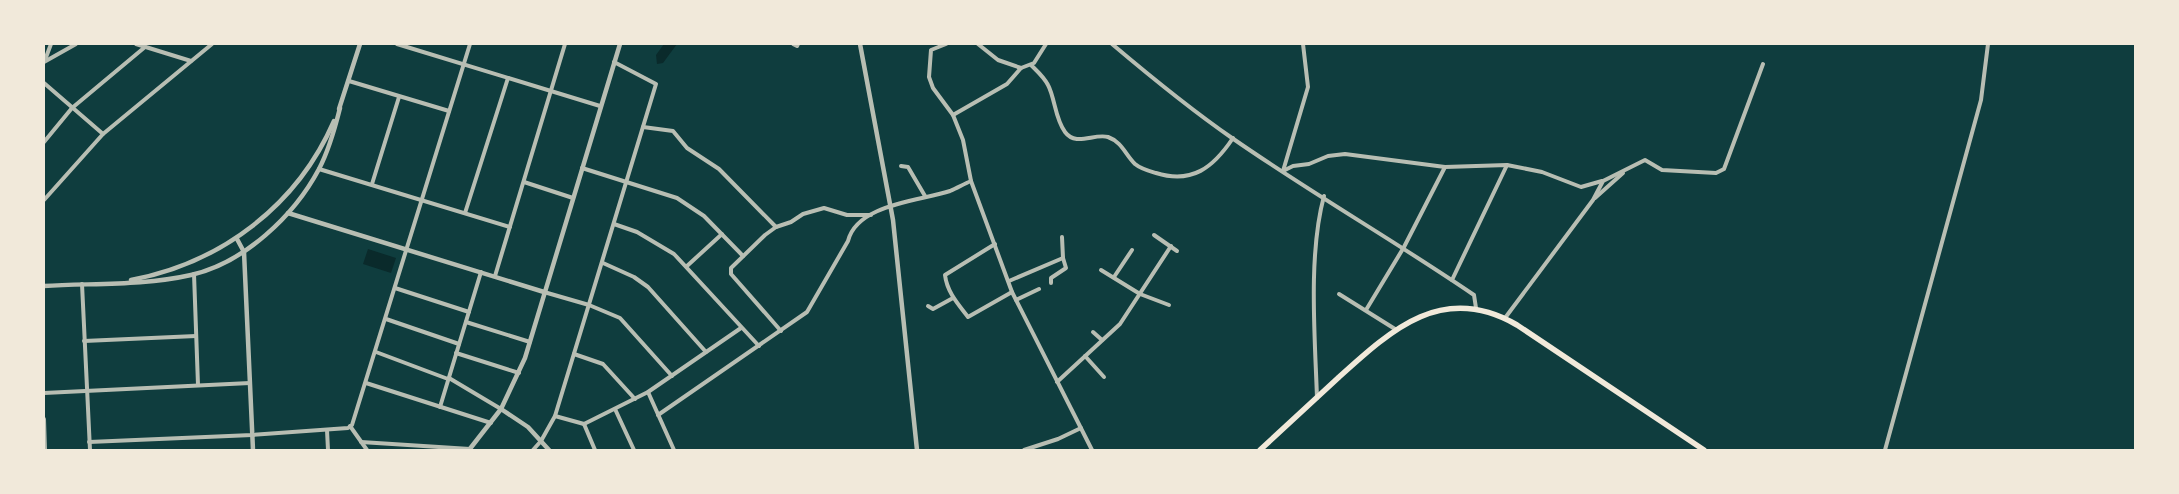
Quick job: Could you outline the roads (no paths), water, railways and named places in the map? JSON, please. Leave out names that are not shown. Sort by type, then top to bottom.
[{"type":"main road","points":[[1260,450],[1395,329],[1430,312],[1476,308],[1505,318],[1704,450]]},
{"type":"street","points":[[44,62],[51,44]]},
{"type":"street","points":[[44,62],[76,44]]},
{"type":"street","points":[[136,44],[191,61]]},
{"type":"street","points":[[44,200],[103,134],[212,44]]},
{"type":"street","points":[[44,286],[154,282],[194,274],[224,263],[244,252],[288,213],[319,169],[333,134],[360,44]]},
{"type":"street","points":[[397,44],[600,106]]},
{"type":"street","points":[[350,426],[376,352],[470,44]]},
{"type":"street","points":[[495,276],[564,44]]},
{"type":"street","points":[[361,442],[470,450],[501,409],[519,373],[530,342],[620,44]]},
{"type":"street","points":[[793,44],[797,46],[798,44]]},
{"type":"street","points":[[860,44],[890,207],[918,450]]},
{"type":"street","points":[[946,44],[931,50],[928,77],[933,88],[953,115],[963,140],[971,181],[1012,292],[1092,450]]},
{"type":"street","points":[[978,44],[998,60],[1021,68]]},
{"type":"street","points":[[953,115],[1007,84],[1021,68],[1031,65],[1046,44]]},
{"type":"street","points":[[1112,44],[1161,86],[1233,138],[1404,247],[1474,295],[1476,308]]},
{"type":"street","points":[[1283,171],[1308,87],[1303,44]]},
{"type":"street","points":[[1885,450],[1981,100],[1988,44]]},
{"type":"street","points":[[44,142],[72,108],[145,47]]},
{"type":"street","points":[[533,450],[542,441],[555,416],[656,84],[614,62]]},
{"type":"street","points":[[1283,171],[1293,166],[1309,164],[1328,156],[1345,154],[1445,167],[1507,165],[1542,172],[1581,187],[1603,181],[1645,160],[1662,170],[1716,173],[1724,169],[1763,64]]},
{"type":"street","points":[[1031,65],[1043,76],[1050,87],[1052,100],[1064,132],[1071,138],[1078,139],[1101,136],[1108,138],[1120,144],[1135,164],[1144,169],[1176,177],[1200,172],[1226,149],[1233,138]]},
{"type":"street","points":[[465,213],[508,78]]},
{"type":"street","points":[[349,81],[448,111]]},
{"type":"street","points":[[44,83],[103,134]]},
{"type":"street","points":[[372,184],[399,96]]},
{"type":"street","points":[[120,282],[154,275],[190,264],[237,239],[265,216],[299,182],[316,158],[340,108]]},
{"type":"street","points":[[643,127],[673,131],[687,148],[719,169],[776,227]]},
{"type":"street","points":[[1452,280],[1507,165]]},
{"type":"street","points":[[901,166],[908,167],[926,196]]},
{"type":"street","points":[[1366,310],[1404,247],[1445,167]]},
{"type":"street","points":[[582,168],[678,198],[704,216],[742,256]]},
{"type":"street","points":[[319,169],[510,227]]},
{"type":"street","points":[[1593,200],[1626,171]]},
{"type":"street","points":[[658,415],[807,312],[848,241],[851,232],[871,215],[926,196],[950,191],[971,181]]},
{"type":"street","points":[[1505,318],[1593,200],[1603,181]]},
{"type":"street","points":[[524,182],[573,198]]},
{"type":"street","points":[[1316,398],[1315,255],[1318,219],[1324,196]]},
{"type":"street","points":[[781,331],[731,274],[732,268],[742,256],[776,227],[791,222],[803,214],[824,208],[848,215],[871,215]]},
{"type":"street","points":[[288,213],[589,305],[620,318],[672,376]]},
{"type":"street","points":[[614,224],[651,239],[674,254],[759,346]]},
{"type":"street","points":[[687,266],[722,234]]},
{"type":"street","points":[[1154,235],[1177,251]]},
{"type":"street","points":[[1051,283],[1051,278],[1066,268],[1063,258],[1062,237]]},
{"type":"street","points":[[237,239],[244,252],[253,450]]},
{"type":"street","points":[[995,244],[945,275],[953,298],[968,317],[1012,292]]},
{"type":"street","points":[[1057,382],[1120,324],[1171,246]]},
{"type":"street","points":[[1114,278],[1132,250]]},
{"type":"street","points":[[1009,281],[1063,258]]},
{"type":"street","points":[[603,263],[634,277],[648,287],[706,352]]},
{"type":"street","points":[[1101,270],[1140,294],[1169,305]]},
{"type":"street","points":[[440,407],[481,272]]},
{"type":"street","points":[[194,274],[198,385]]},
{"type":"street","points":[[82,284],[90,450]]},
{"type":"street","points":[[395,288],[469,312]]},
{"type":"street","points":[[1016,300],[1039,289]]},
{"type":"street","points":[[1339,294],[1395,329]]},
{"type":"street","points":[[928,306],[933,309],[953,298]]},
{"type":"street","points":[[386,319],[459,344]]},
{"type":"street","points":[[466,322],[530,342]]},
{"type":"street","points":[[555,416],[584,424],[648,392],[741,328]]},
{"type":"street","points":[[1093,332],[1102,340]]},
{"type":"street","points":[[84,341],[196,336]]},
{"type":"street","points":[[376,352],[448,378],[528,427],[549,450]]},
{"type":"street","points":[[456,353],[519,373]]},
{"type":"street","points":[[574,354],[603,364],[635,399]]},
{"type":"street","points":[[1085,356],[1104,377]]},
{"type":"street","points":[[44,393],[250,383]]},
{"type":"street","points":[[366,383],[491,423]]},
{"type":"street","points":[[648,392],[674,450]]},
{"type":"street","points":[[615,409],[634,450]]},
{"type":"street","points":[[44,419],[45,450]]},
{"type":"street","points":[[584,424],[595,450]]},
{"type":"street","points":[[89,442],[252,435],[327,430],[350,426]]},
{"type":"street","points":[[350,426],[367,450]]},
{"type":"street","points":[[1024,450],[1058,439],[1081,428]]},
{"type":"street","points":[[327,430],[328,450]]},
{"type":"water","points":[[664,44],[677,44],[663,63],[657,64],[656,55]]},
{"type":"water","points":[[368,249],[396,258],[391,273],[363,264]]}]
